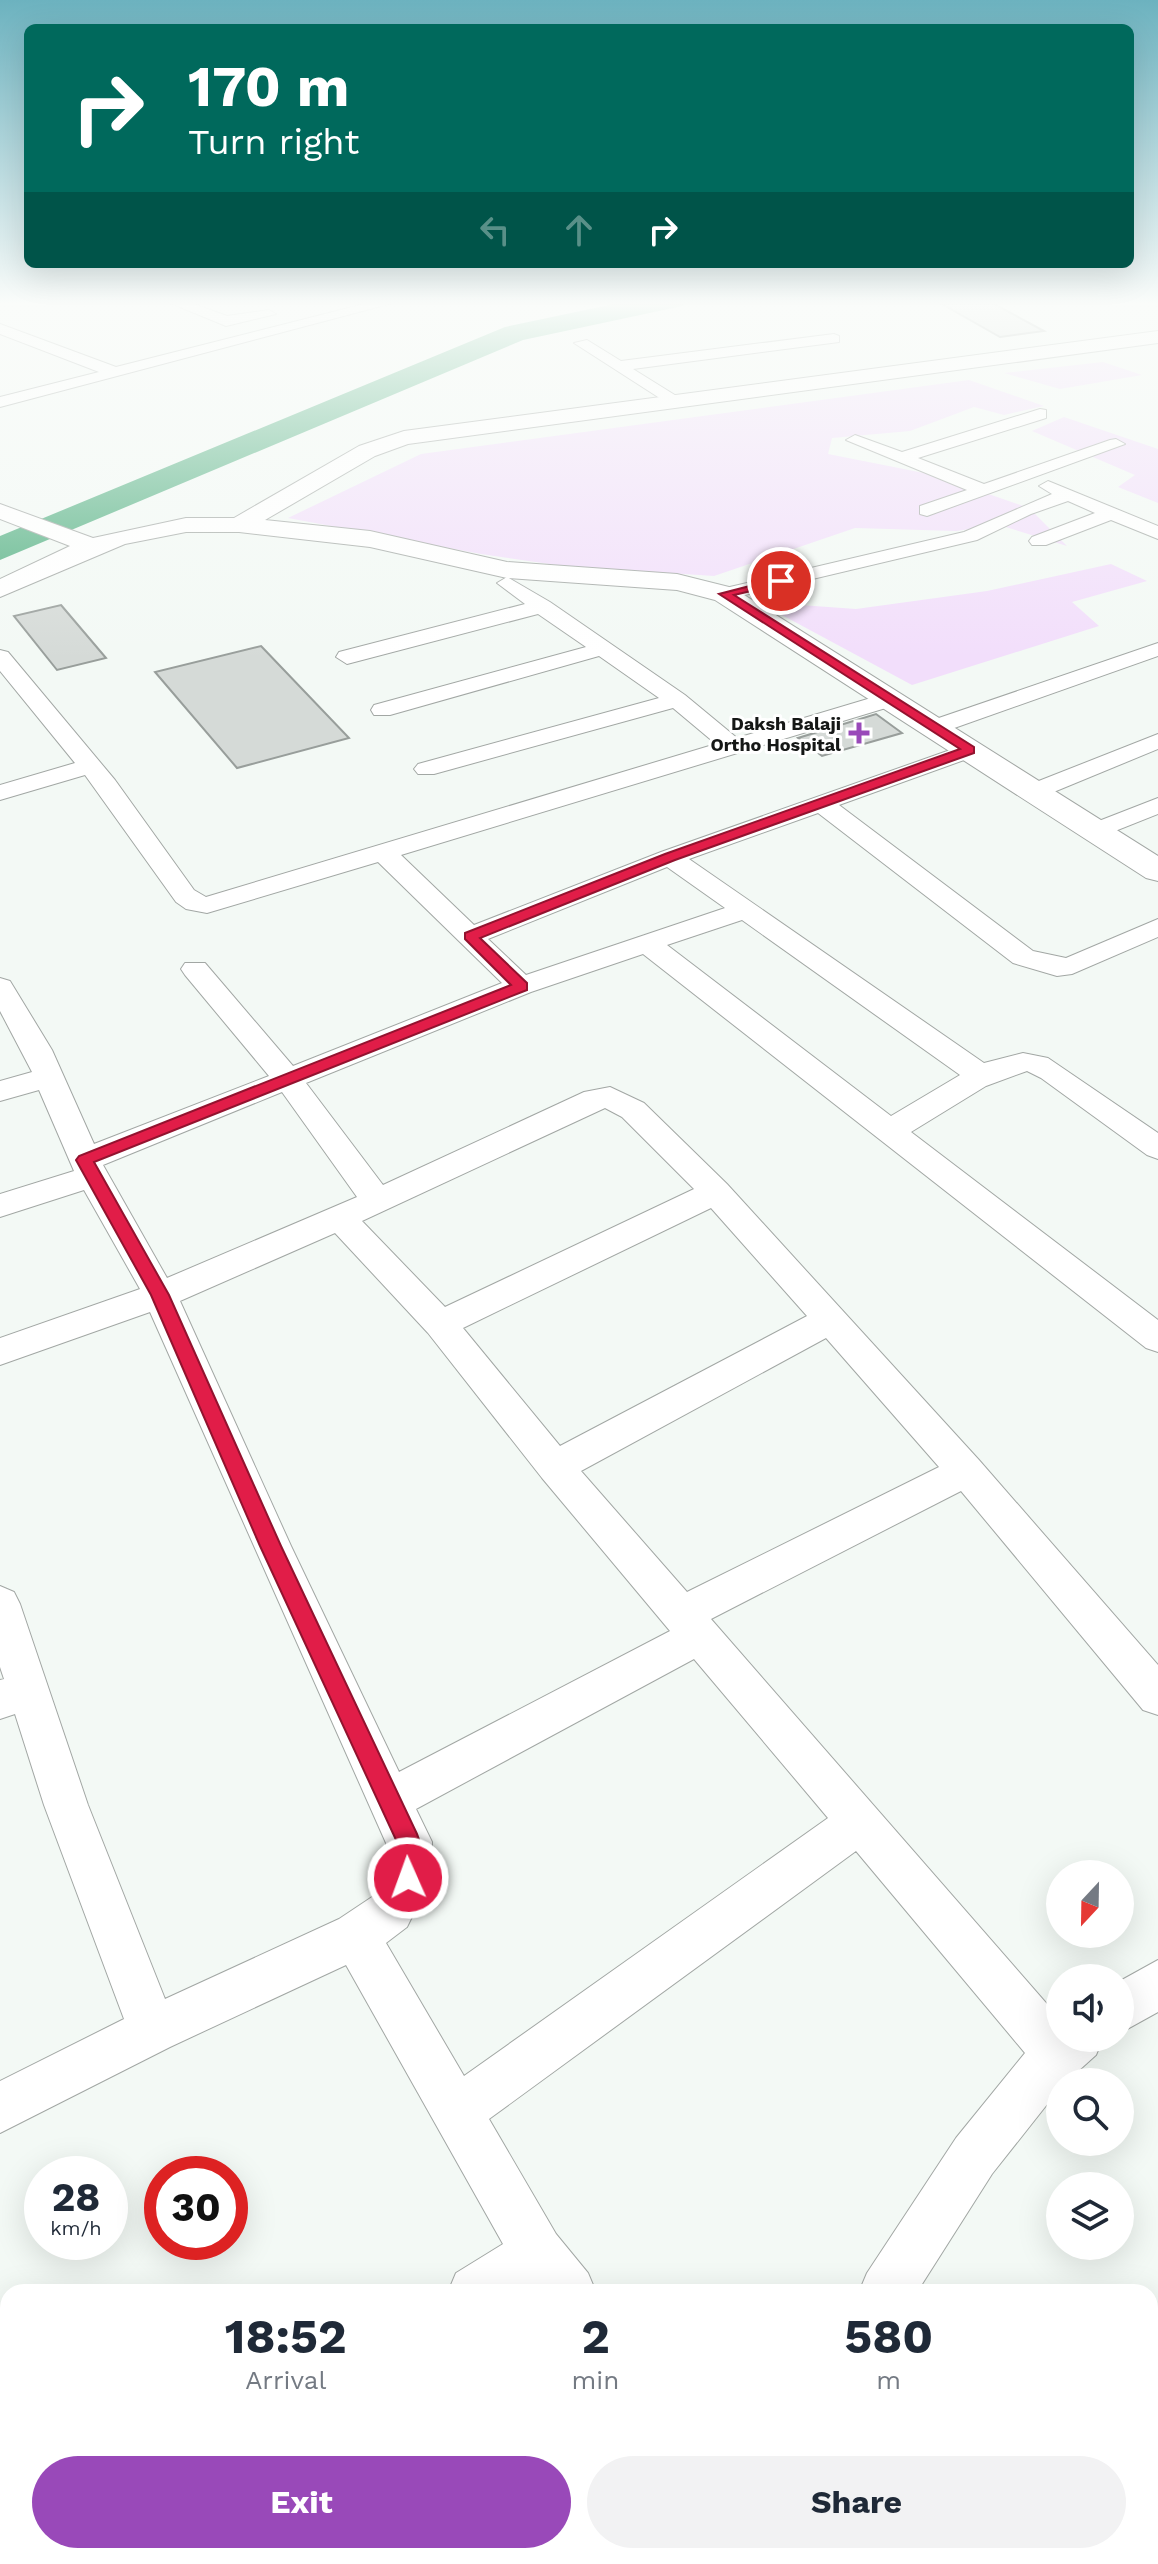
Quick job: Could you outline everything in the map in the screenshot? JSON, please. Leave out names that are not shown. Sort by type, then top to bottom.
[{"type":"street","points":[[239,525],[382,444],[426,434],[533,420]]},
{"type":"street","points":[[901,458],[1022,420]]},
{"type":"street","points":[[982,432],[1054,465]]},
{"type":"street","points":[[855,440],[984,490]]},
{"type":"street","points":[[927,510],[1116,444]]},
{"type":"street","points":[[1024,475],[1158,533]]},
{"type":"street","points":[[724,594],[970,536],[1024,510],[1068,495]]},
{"type":"street","points":[[0,511],[92,546]]},
{"type":"street","points":[[1039,541],[1111,513]]},
{"type":"street","points":[[0,589],[92,546],[162,529],[239,525],[370,539],[518,572],[677,582],[724,594],[1158,871]]},
{"type":"street","points":[[507,583],[677,700],[734,747]]},
{"type":"street","points":[[347,657],[543,606]]},
{"type":"street","points":[[382,710],[602,649]]},
{"type":"street","points":[[935,727],[1158,649]]},
{"type":"street","points":[[0,657],[90,766],[185,896],[195,903],[222,903],[891,699]]},
{"type":"street","points":[[426,769],[677,700]]},
{"type":"street","points":[[1035,791],[1158,741]]},
{"type":"street","points":[[470,936],[670,857],[970,750]]},
{"type":"street","points":[[0,793],[90,766]]},
{"type":"street","points":[[821,803],[1023,957],[1040,965],[1072,966],[1158,927]]},
{"type":"street","points":[[1095,831],[1158,805]]},
{"type":"street","points":[[384,853],[521,986]]},
{"type":"street","points":[[670,857],[982,1076]]},
{"type":"street","points":[[0,1206],[288,1079],[521,986],[745,910]]},
{"type":"street","points":[[647,943],[1158,1339]]},
{"type":"street","points":[[195,969],[288,1079],[377,1200]]},
{"type":"street","points":[[0,987],[37,1050],[88,1168],[160,1295],[271,1546],[409,1842],[408,1878],[391,1911],[356,1936],[153,2030],[0,2108]]},
{"type":"street","points":[[890,1131],[982,1076],[1020,1061],[1037,1063],[1158,1148]]},
{"type":"street","points":[[0,1091],[47,1078]]},
{"type":"street","points":[[0,1352],[160,1295],[340,1218],[595,1099],[610,1097],[633,1110],[716,1192],[966,1471],[1158,1696]]},
{"type":"street","points":[[440,1324],[716,1192]]},
{"type":"street","points":[[340,1218],[440,1324],[555,1467],[859,1822],[1046,2022]]},
{"type":"street","points":[[555,1467],[829,1320]]},
{"type":"street","points":[[389,1800],[690,1625],[966,1471]]},
{"type":"street","points":[[0,1604],[15,1693],[66,1805],[153,2030]]},
{"type":"street","points":[[456,2112],[859,1822]]},
{"type":"street","points":[[356,1936],[537,2253],[562,2284]]},
{"type":"street","points":[[1134,2000],[1158,1984]]},
{"type":"street","points":[[891,2284],[998,2126],[1063,2052]]},
{"type":"street","points":[[488,2284],[537,2253]]},
{"type":"shaded area","points":[[675,420],[940,420],[910,431],[832,438],[828,454],[934,475],[1029,508],[1067,546],[999,525],[956,531],[855,528],[714,576],[563,566],[288,518],[421,454]]},
{"type":"shaded area","points":[[1058,420],[1072,420],[1158,449],[1158,503],[1118,487],[1135,475],[1032,431]]},
{"type":"shaded area","points":[[1111,564],[1147,581],[1072,602],[1099,626],[912,685],[758,602],[856,609],[987,591]]},
{"type":"building","points":[[61,605],[106,658],[57,670],[14,616]]},
{"type":"building","points":[[261,646],[349,738],[237,768],[155,672]]},
{"type":"building","points":[[876,714],[902,733],[822,756],[798,738]]},
{"type":"waterway","points":[[0,549],[308,420]]},
{"type":"place","name":"Daksh Balaji Ortho Hospital","points":[[859,733]]},
{"type":"route","points":[[408,1878],[409,1842],[271,1546],[160,1295],[85,1160],[521,986],[470,936],[670,857],[970,750],[724,594],[781,581]]}]
